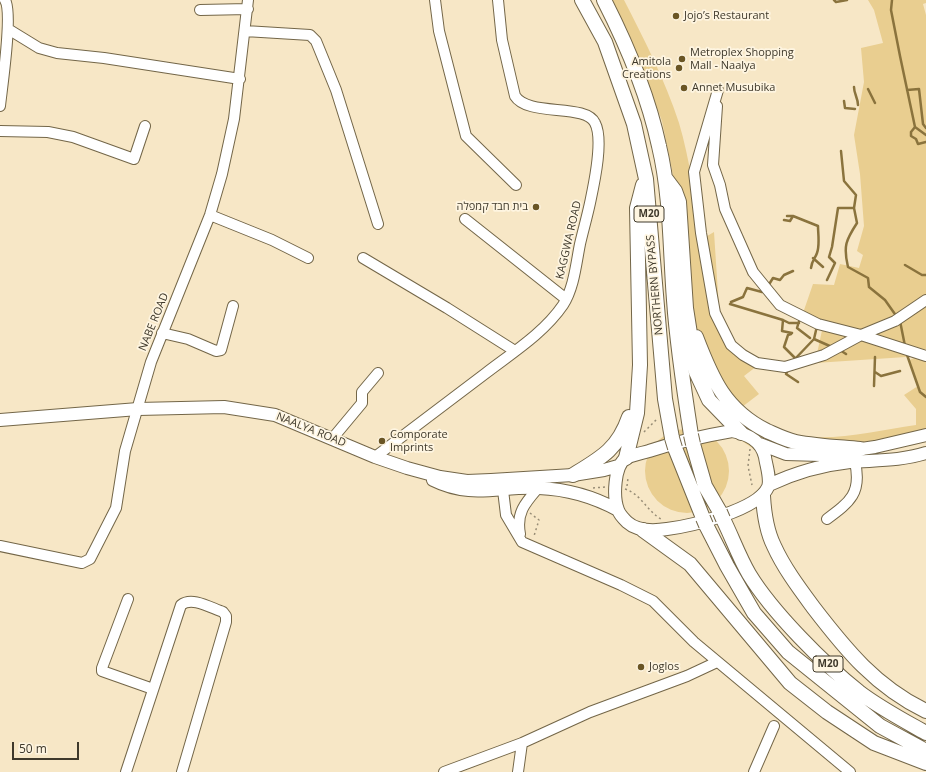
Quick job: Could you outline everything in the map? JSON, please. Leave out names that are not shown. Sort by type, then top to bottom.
[{"type":"highway","name":"NORTHERN BYPASS","points":[[582,0],[605,42],[634,124],[646,179],[665,399],[673,443],[705,522],[727,566],[754,613],[788,652],[880,726],[926,751]]},
{"type":"highway","name":"NORTHERN BYPASS","points":[[604,0],[636,70],[650,111],[660,148],[664,175],[677,343],[692,439],[705,486],[722,516],[749,574],[765,597],[797,633],[859,692],[890,713],[926,733]]},
{"type":"highway","points":[[664,175],[675,191],[679,202],[686,308],[694,364],[709,400],[741,433]]},
{"type":"highway","points":[[622,462],[637,413],[640,366],[637,208],[646,179]]},
{"type":"highway","points":[[686,308],[713,378],[723,396],[736,411],[752,423],[778,436],[855,458]]},
{"type":"highway","points":[[573,475],[613,448],[625,429],[638,394]]},
{"type":"highway","points":[[766,491],[765,520],[773,545],[797,584],[856,661],[903,700],[926,710]]},
{"type":"highway","points":[[643,530],[690,564],[790,683],[827,712],[874,743],[926,763]]},
{"type":"main road","name":"NAALYA ROAD","points":[[0,420],[138,409],[224,407],[252,410],[275,415],[375,457],[407,468],[442,485],[464,491],[502,484]]},
{"type":"main road","points":[[502,484],[604,470],[622,462],[694,438],[732,431],[753,438],[755,446],[767,467],[766,491]]},
{"type":"main road","points":[[502,484],[538,488],[591,497],[618,510],[628,523],[643,530],[653,531],[705,522],[800,472],[855,458],[926,435]]},
{"type":"main road","points":[[755,446],[786,454],[809,456],[836,454],[855,458],[885,461],[926,453]]},
{"type":"main road","points":[[618,510],[616,484],[622,462]]},
{"type":"street","points":[[0,106],[8,29],[4,12],[5,0]]},
{"type":"street","points":[[435,0],[439,31],[466,136],[516,185]]},
{"type":"street","name":"KAGGWA ROAD","points":[[375,457],[516,351],[545,326],[566,299],[574,272],[598,163],[596,123],[591,117],[583,114],[525,104],[518,101],[515,96],[502,40],[498,0]]},
{"type":"street","points":[[200,10],[248,5]]},
{"type":"street","name":"NABE ROAD","points":[[0,546],[82,563],[90,559],[116,508],[125,451],[151,362],[210,215],[234,119],[248,5]]},
{"type":"street","points":[[8,29],[39,48],[57,53],[104,58],[240,79]]},
{"type":"street","points":[[246,31],[310,35],[316,41],[336,90],[378,224]]},
{"type":"street","points":[[924,301],[899,319],[861,335],[824,355],[785,366],[757,363],[743,355],[731,345],[715,313],[701,233],[694,172],[717,92],[713,165],[720,185],[724,209],[753,272],[780,305],[818,324],[861,335],[926,356]]},
{"type":"street","points":[[0,131],[48,132],[73,137],[134,159],[145,126]]},
{"type":"street","points":[[210,215],[272,240],[308,258]]},
{"type":"street","points":[[464,219],[566,299]]},
{"type":"street","points":[[363,258],[448,308],[516,351]]},
{"type":"street","points":[[162,333],[188,339],[216,351],[221,350],[233,306]]},
{"type":"street","points":[[332,439],[362,403],[362,392],[378,373]]},
{"type":"street","points":[[827,519],[849,503],[857,484],[855,458]]},
{"type":"street","points":[[502,484],[506,515],[522,542],[621,585],[653,601],[694,642],[717,662],[850,772]]},
{"type":"street","points":[[522,542],[518,525],[519,514],[522,506],[538,488]]},
{"type":"street","points":[[128,599],[102,671],[153,689]]},
{"type":"street","points":[[126,772],[181,605],[185,601],[192,601],[223,612],[226,616],[226,622],[182,772]]},
{"type":"street","points":[[444,772],[522,743],[590,712],[687,676],[717,662]]},
{"type":"street","points":[[754,772],[774,726]]},
{"type":"street","points":[[518,772],[522,743]]},
{"type":"path","points":[[752,485],[748,466],[755,446]]},
{"type":"shaded area","points":[[612,0],[624,0],[661,75],[679,123],[689,166],[702,239],[714,232],[720,324],[757,366],[744,376],[759,394],[742,407],[769,428],[787,434],[805,437],[861,434],[916,425],[916,409],[904,395],[918,386],[909,360],[926,354],[926,437],[903,445],[757,451],[742,441],[733,427],[707,407],[672,170],[662,121],[628,32]]},
{"type":"shaded area","points":[[868,0],[926,0],[926,3],[923,4],[926,15],[926,349],[906,357],[815,363],[824,321],[803,313],[813,284],[834,285],[840,264],[859,268],[863,255],[857,251],[864,226],[860,174],[854,135],[864,82],[861,48],[883,43],[874,10]]},
{"type":"shaded area","points":[[679,429],[695,429],[711,436],[722,447],[729,463],[729,479],[726,487],[717,501],[711,506],[695,513],[679,513],[663,506],[652,495],[645,479],[645,463],[652,447],[663,436]]},
{"type":"waterway","points":[[834,0],[836,2],[847,0]]},
{"type":"waterway","points":[[892,0],[891,10],[915,127],[911,132],[911,136],[916,139],[918,144],[926,142]]},
{"type":"waterway","points":[[854,87],[858,105]]},
{"type":"waterway","points":[[868,89],[875,103]]},
{"type":"waterway","points":[[907,90],[919,89],[923,124],[926,128]]},
{"type":"waterway","points":[[844,101],[845,108],[855,109]]},
{"type":"waterway","points":[[915,127],[926,135]]},
{"type":"waterway","points":[[841,151],[844,181],[856,195],[854,208],[857,223],[846,244],[848,267],[868,278],[869,287],[885,300],[897,317]]},
{"type":"waterway","points":[[827,280],[835,263],[829,257],[838,208],[853,208]]},
{"type":"waterway","points":[[787,216],[793,216],[818,226],[818,250],[811,268]]},
{"type":"waterway","points":[[784,220],[790,221],[793,216]]},
{"type":"waterway","points":[[813,258],[823,267]]},
{"type":"waterway","points":[[905,265],[922,275],[926,275]]},
{"type":"waterway","points":[[768,286],[773,278],[780,280],[784,275],[793,271]]},
{"type":"waterway","points":[[731,302],[743,297],[747,288],[762,292],[764,289]]},
{"type":"waterway","points":[[730,304],[783,320],[782,331],[792,333]]},
{"type":"waterway","points":[[800,318],[797,328],[810,338]]},
{"type":"waterway","points":[[783,320],[789,323],[799,323]]},
{"type":"waterway","points":[[900,321],[905,346]]},
{"type":"waterway","points":[[794,360],[814,339],[817,326]]},
{"type":"waterway","points":[[791,334],[788,335],[784,347],[795,358]]},
{"type":"waterway","points":[[814,339],[832,347]]},
{"type":"waterway","points":[[840,350],[846,354]]},
{"type":"waterway","points":[[906,352],[920,392],[926,397]]},
{"type":"waterway","points":[[874,386],[875,357]]},
{"type":"waterway","points":[[788,370],[786,374],[798,382]]},
{"type":"waterway","points":[[875,372],[881,376],[900,371]]},
{"type":"place","name":"Jojo’s Restaurant","points":[[676,16]]},
{"type":"place","name":"Metroplex Shopping Mall - Naalya","points":[[682,59]]},
{"type":"place","name":"Amitola Creations","points":[[679,68]]},
{"type":"place","name":"Annet Musubika","points":[[684,88]]},
{"type":"place","name":"בית חבד קמפלה","points":[[536,207]]},
{"type":"place","name":"Comporate Imprints","points":[[382,441]]},
{"type":"place","name":"Joglos","points":[[641,667]]}]
